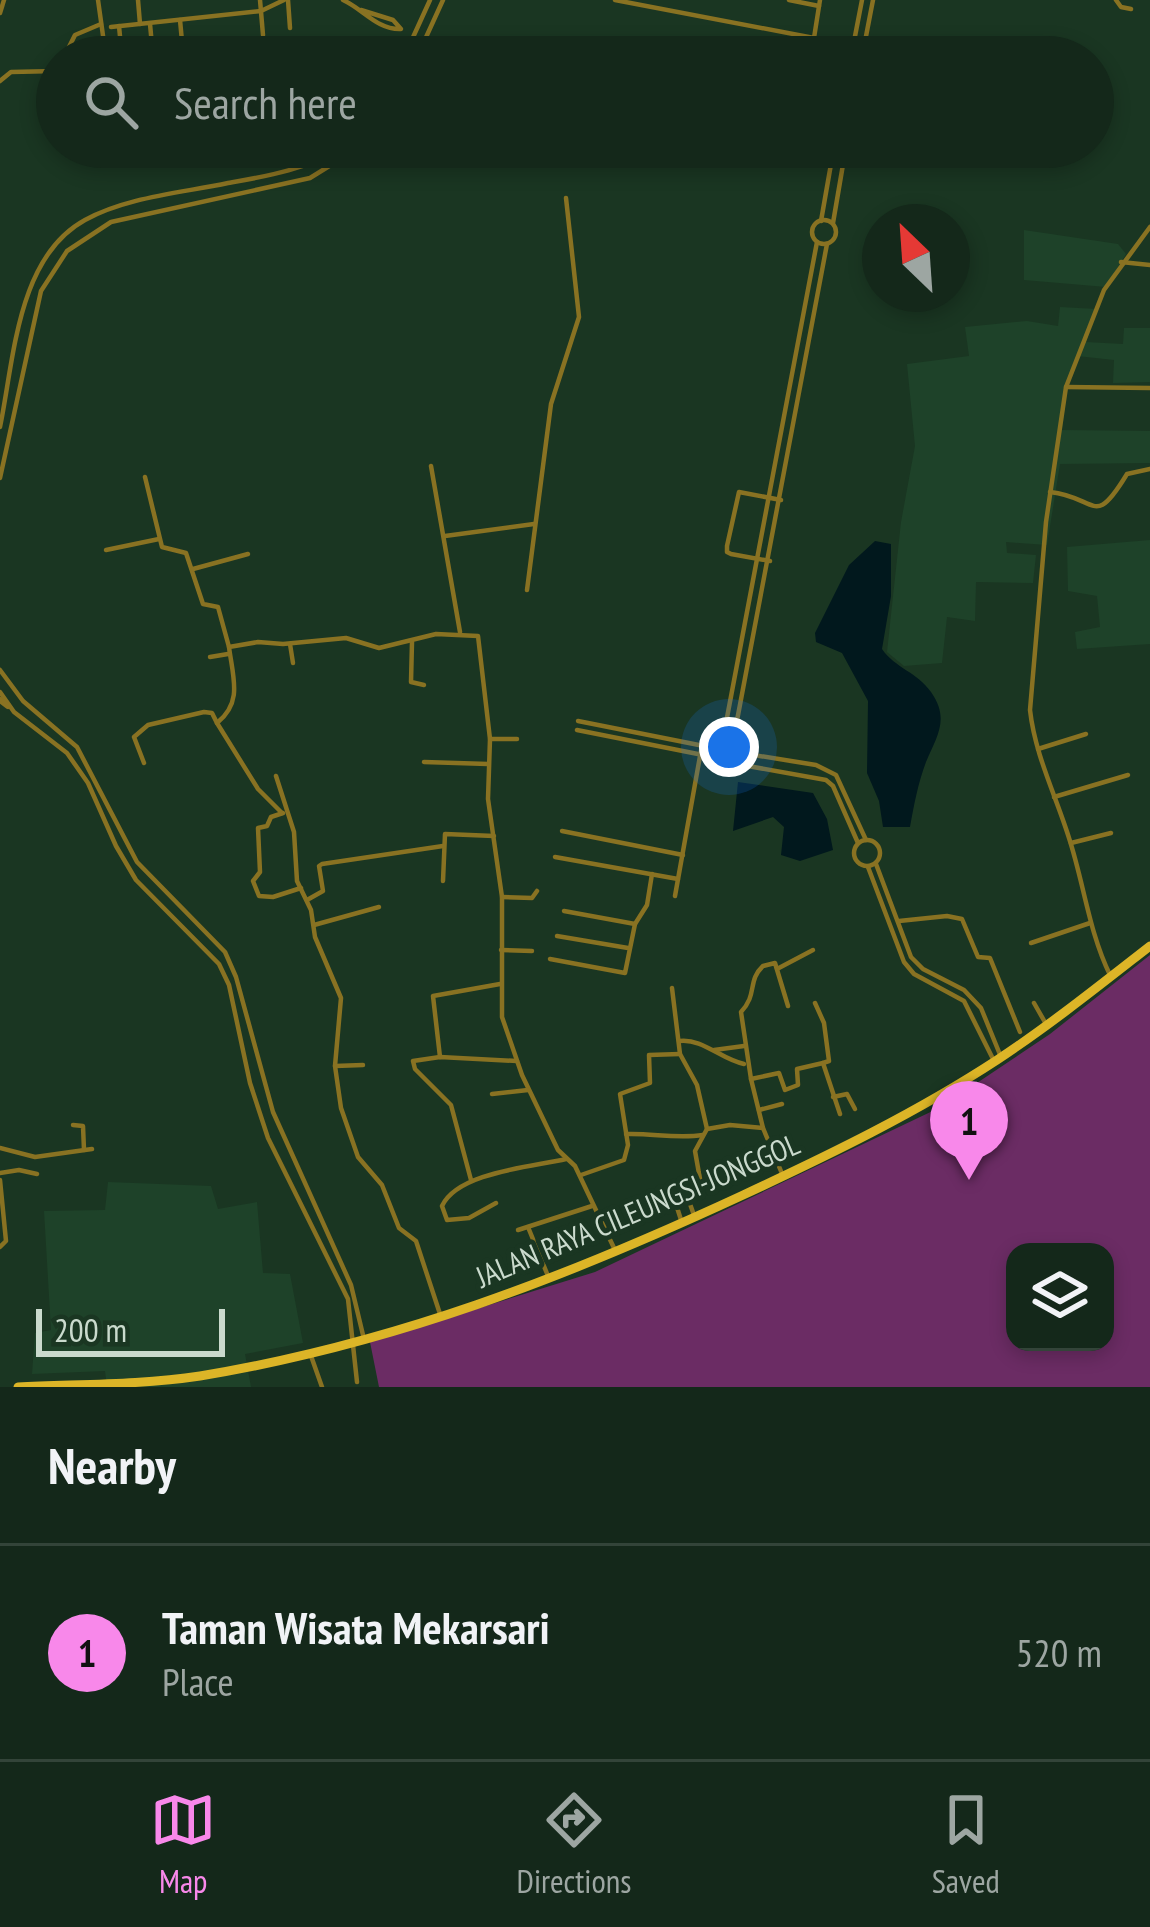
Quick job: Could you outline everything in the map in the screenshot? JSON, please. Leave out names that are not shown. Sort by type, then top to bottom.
[{"type":"main road","name":"JALAN RAYA CILEUNGSI-JONGGOL","points":[[18,1387],[198,1382],[441,1318],[550,1281],[784,1176],[920,1108],[1047,1026],[1150,946]]},
{"type":"street","points":[[0,13],[4,0]]},
{"type":"street","points":[[98,0],[102,36]]},
{"type":"street","points":[[138,0],[140,24]]},
{"type":"street","points":[[260,0],[263,35]]},
{"type":"street","points":[[117,36],[115,27],[261,10],[286,0],[290,28]]},
{"type":"street","points":[[343,0],[393,20],[413,34],[430,0]]},
{"type":"street","points":[[427,36],[443,0]]},
{"type":"street","points":[[618,0],[804,36]]},
{"type":"street","points":[[789,0],[820,3],[814,36]]},
{"type":"street","points":[[855,36],[862,0]]},
{"type":"street","points":[[866,36],[873,0]]},
{"type":"street","points":[[1116,0],[1120,7],[1131,9]]},
{"type":"street","points":[[180,20],[182,36]]},
{"type":"street","points":[[74,36],[100,23]]},
{"type":"street","points":[[150,24],[151,36]]},
{"type":"street","points":[[0,78],[11,72],[36,71]]},
{"type":"street","points":[[0,427],[32,285],[54,247],[82,221],[116,207],[301,168]]},
{"type":"street","points":[[0,478],[41,291],[67,251],[111,222],[310,178],[326,168]]},
{"type":"street","points":[[713,757],[759,559],[818,242],[813,230],[820,221],[831,168]]},
{"type":"street","points":[[731,764],[827,244],[836,235],[832,224],[842,168]]},
{"type":"street","points":[[527,590],[550,404],[564,374],[579,317],[566,198]]},
{"type":"street","points":[[820,221],[832,224]]},
{"type":"street","points":[[1111,977],[1090,923],[1030,710],[1050,492],[1066,387],[1095,311],[1121,262],[1150,227]]},
{"type":"street","points":[[818,242],[827,244]]},
{"type":"street","points":[[1121,262],[1150,266]]},
{"type":"street","points":[[1066,387],[1150,388]]},
{"type":"street","points":[[431,466],[460,634]]},
{"type":"street","points":[[1050,492],[1072,495],[1084,506],[1098,507],[1112,501],[1127,474],[1150,469]]},
{"type":"street","points":[[145,477],[163,549],[185,551],[203,604],[218,607],[229,651],[234,704],[217,723]]},
{"type":"street","points":[[770,561],[727,552],[730,529],[739,492],[782,500]]},
{"type":"street","points":[[445,536],[537,524]]},
{"type":"street","points":[[106,550],[159,539]]},
{"type":"street","points":[[194,568],[248,554]]},
{"type":"street","points":[[210,657],[258,642],[354,639],[379,648],[436,634],[479,639],[480,683],[490,740],[488,799],[502,897],[502,1017],[558,1150],[579,1175],[616,1253]]},
{"type":"street","points":[[412,642],[411,682],[424,686]]},
{"type":"street","points":[[290,644],[293,663]]},
{"type":"street","points":[[0,670],[22,700],[77,747],[137,862],[225,952],[273,1112],[351,1285],[358,1382]]},
{"type":"street","points":[[0,696],[68,753],[136,880],[219,964],[229,985],[261,1116],[298,1201],[343,1285],[357,1340]]},
{"type":"street","points":[[144,763],[134,737],[148,725],[212,713],[258,789],[285,812]]},
{"type":"street","points":[[578,721],[816,765],[836,775],[866,840],[880,848],[876,864],[911,957],[923,969],[964,990],[980,1008],[998,1059]]},
{"type":"street","points":[[577,730],[713,757],[720,765],[826,780],[858,843],[853,856],[861,866],[876,864]]},
{"type":"street","points":[[1038,749],[1086,734]]},
{"type":"street","points":[[490,740],[517,740]]},
{"type":"street","points":[[675,896],[702,746]]},
{"type":"street","points":[[424,762],[488,764]]},
{"type":"street","points":[[1054,797],[1128,775]]},
{"type":"street","points":[[276,776],[294,832],[301,888],[315,937],[341,998],[335,1066],[341,1108],[366,1171],[382,1186],[399,1228],[416,1241],[441,1318]]},
{"type":"street","points":[[285,812],[257,828],[260,872],[253,880],[259,896],[273,897],[301,888]]},
{"type":"street","points":[[562,831],[682,855]]},
{"type":"street","points":[[443,880],[447,833],[494,836]]},
{"type":"street","points":[[1071,843],[1111,833]]},
{"type":"street","points":[[858,843],[866,840]]},
{"type":"street","points":[[307,900],[323,891],[320,865],[443,846]]},
{"type":"street","points":[[555,857],[678,879]]},
{"type":"street","points":[[868,867],[904,962],[914,974],[964,1001],[998,1059]]},
{"type":"street","points":[[550,959],[626,974],[635,924],[647,905],[652,874]]},
{"type":"street","points":[[502,897],[532,898],[537,891]]},
{"type":"street","points":[[314,925],[380,907]]},
{"type":"street","points":[[564,911],[635,924]]},
{"type":"street","points":[[896,921],[962,919],[978,957],[988,956],[1020,1032]]},
{"type":"street","points":[[1030,943],[1090,923]]},
{"type":"street","points":[[557,936],[630,949]]},
{"type":"street","points":[[501,950],[532,951]]},
{"type":"street","points":[[778,970],[813,950]]},
{"type":"street","points":[[784,1176],[759,1110],[741,1012],[752,1000],[756,974],[772,962],[788,1006]]},
{"type":"street","points":[[440,1057],[433,996],[500,984]]},
{"type":"street","points":[[672,988],[680,1054],[697,1085],[706,1132],[694,1151],[700,1179],[684,1187],[695,1217]]},
{"type":"street","points":[[751,1079],[779,1073],[785,1090],[799,1084],[796,1069],[829,1060],[826,1032],[815,1003]]},
{"type":"street","points":[[1034,1003],[1047,1026]]},
{"type":"street","points":[[679,1041],[694,1040],[723,1059],[747,1064]]},
{"type":"street","points":[[714,1050],[745,1046]]},
{"type":"street","points":[[579,1175],[621,1164],[627,1150],[621,1094],[650,1083],[649,1055],[680,1054]]},
{"type":"street","points":[[471,1180],[451,1106],[412,1063],[440,1057],[518,1061]]},
{"type":"street","points":[[823,1063],[840,1114]]},
{"type":"street","points":[[335,1066],[363,1065]]},
{"type":"street","points":[[492,1094],[530,1090]]},
{"type":"street","points":[[833,1097],[847,1094],[855,1109]]},
{"type":"street","points":[[759,1110],[782,1104]]},
{"type":"street","points":[[0,1148],[29,1157],[88,1149],[83,1126],[73,1125]]},
{"type":"street","points":[[626,1134],[650,1133],[664,1139],[730,1125],[764,1128]]},
{"type":"street","points":[[496,1203],[469,1218],[445,1219],[445,1199],[471,1180],[566,1159]]},
{"type":"street","points":[[0,1247],[6,1243],[0,1176],[19,1170],[37,1174]]},
{"type":"street","points":[[298,1201],[310,1195]]},
{"type":"street","points":[[674,1198],[682,1223]]},
{"type":"street","points":[[518,1230],[592,1206]]},
{"type":"street","points":[[528,1227],[550,1281]]},
{"type":"street","points":[[310,1351],[322,1387]]},
{"type":"shaded area","points":[[1024,230],[1118,244],[1126,254],[1106,287],[1024,280]]},
{"type":"shaded area","points":[[1060,307],[1097,309],[1086,342],[1123,344],[1124,328],[1150,328],[1150,382],[1113,383],[1114,360],[1077,356],[1068,380],[1062,430],[1150,431],[1150,463],[1060,464],[1047,545],[1006,542],[1007,553],[1036,555],[1033,583],[976,582],[975,621],[947,617],[942,663],[904,666],[887,652],[901,522],[915,446],[907,364],[969,356],[965,327],[1027,321],[1058,326]]},
{"type":"shaded area","points":[[1150,540],[1150,644],[1077,649],[1075,632],[1100,627],[1097,596],[1068,591],[1067,547]]},
{"type":"shaded area","points":[[1150,955],[1150,1387],[379,1387],[370,1342],[595,1272],[941,1107],[1050,1034]]},
{"type":"shaded area","points":[[108,1182],[211,1186],[218,1209],[257,1202],[263,1273],[290,1274],[303,1343],[245,1354],[251,1387],[107,1387],[105,1371],[32,1374],[35,1333],[51,1330],[44,1211],[105,1210]]},
{"type":"water","points":[[875,541],[891,544],[891,596],[882,649],[925,685],[937,702],[941,719],[910,827],[883,827],[867,773],[868,701],[842,653],[816,642],[815,633],[849,565]]},
{"type":"water","points":[[738,782],[813,793],[827,819],[833,850],[800,861],[781,855],[784,827],[773,817],[733,831]]},
{"type":"place","name":"Taman Wisata Mekarsari","points":[[969,1180]]}]
